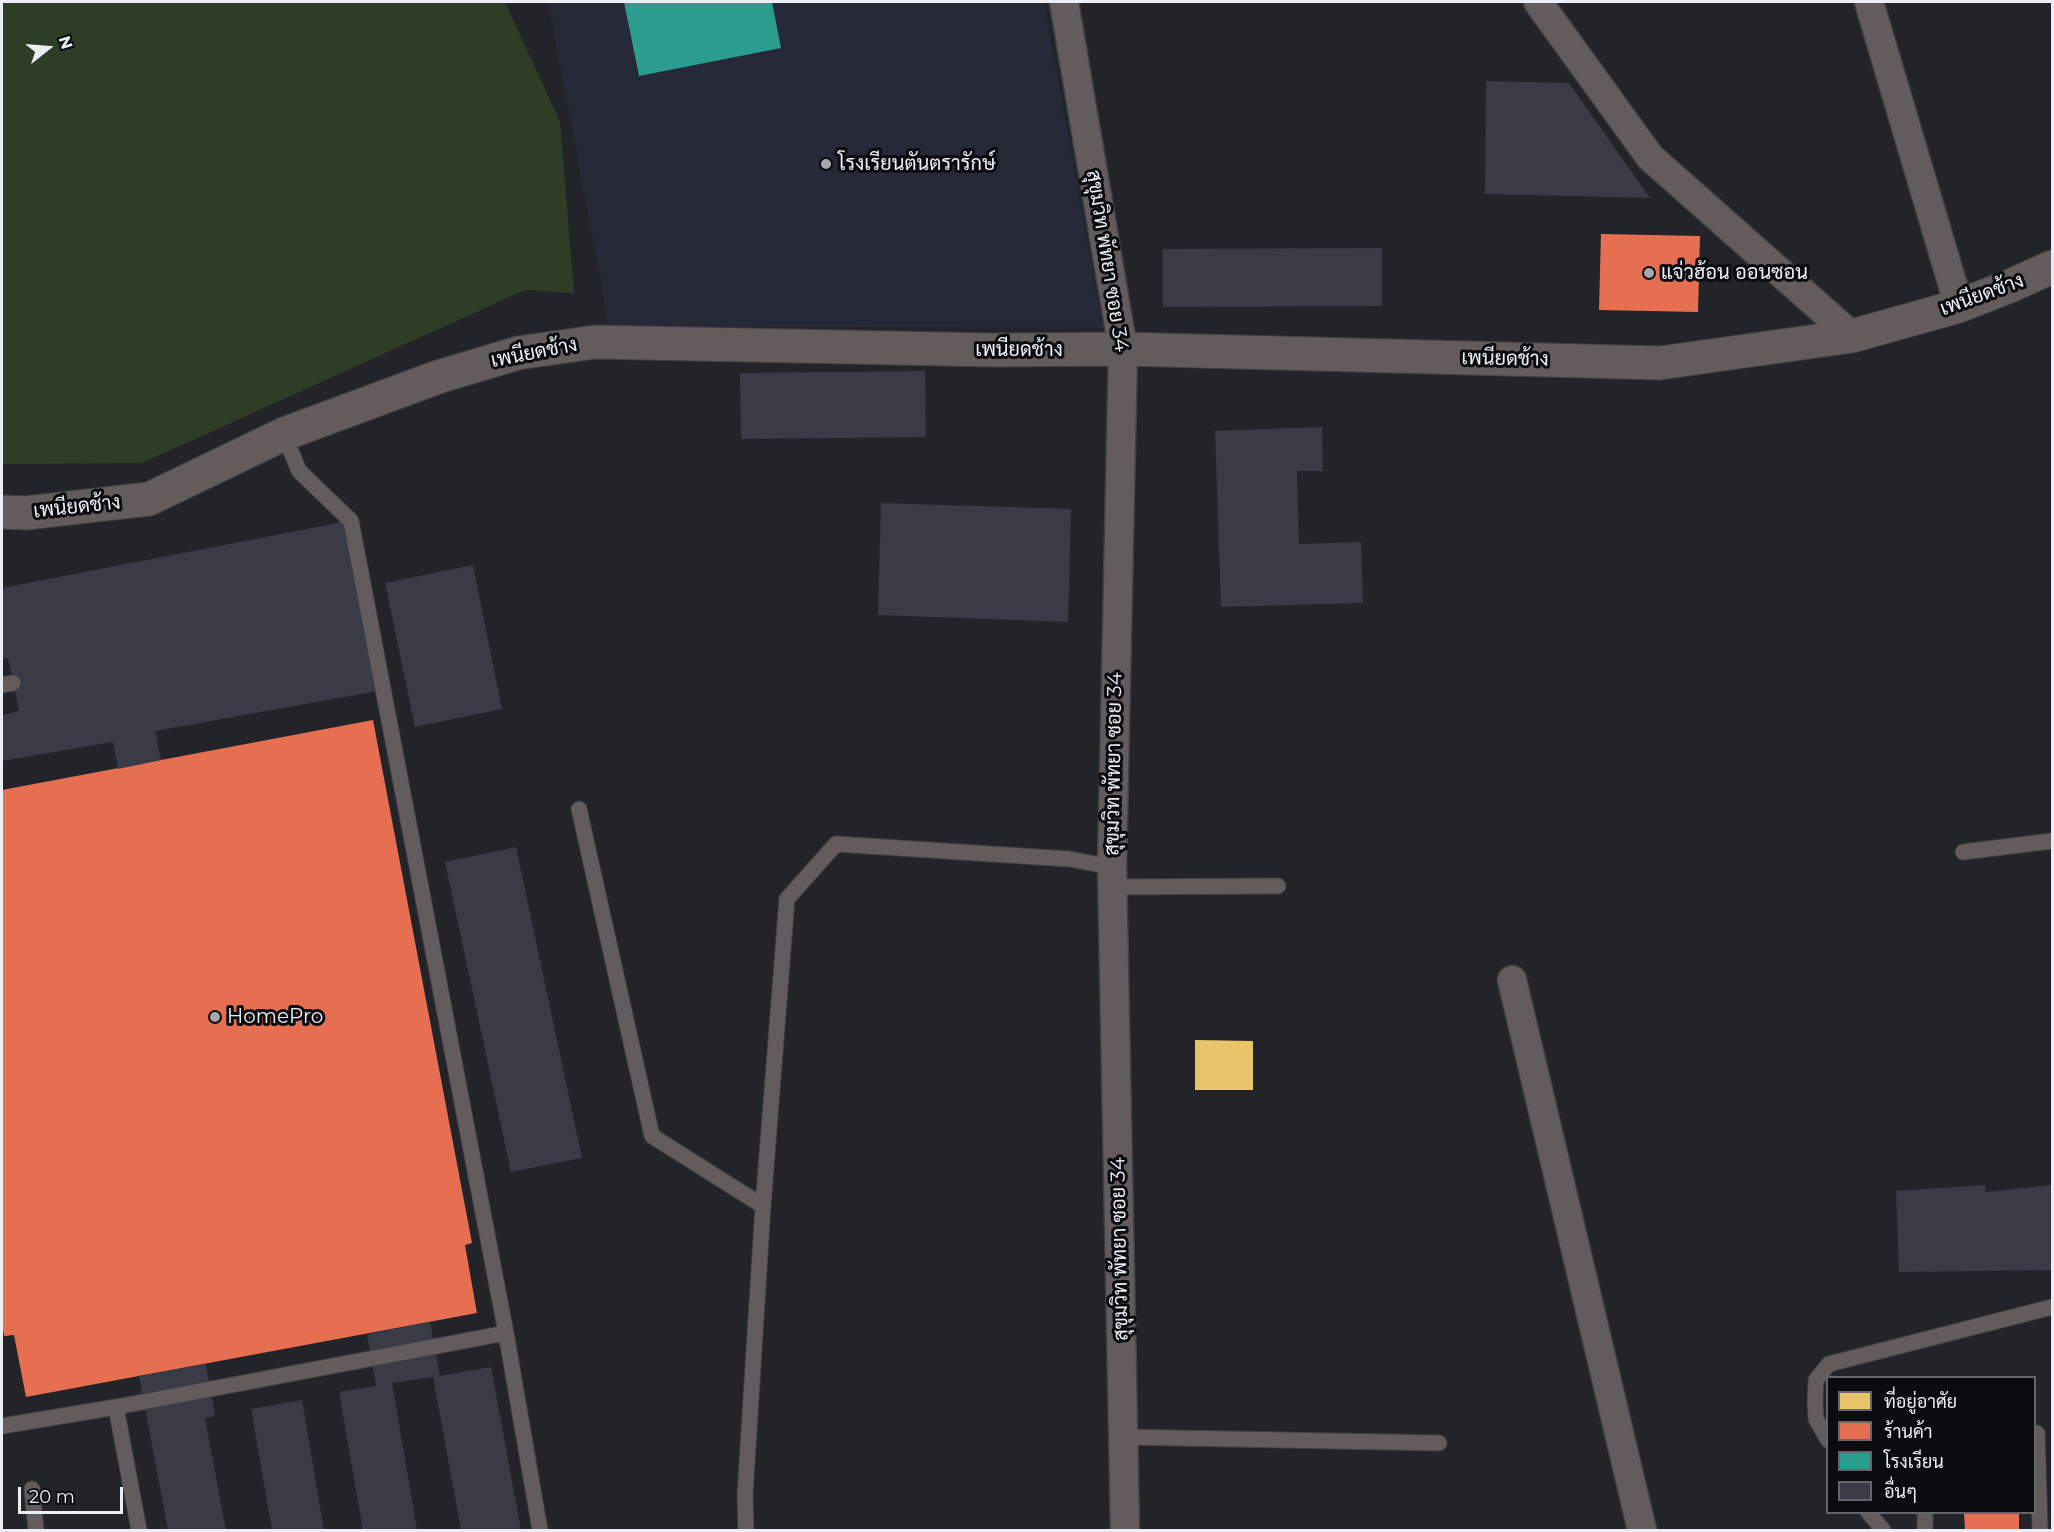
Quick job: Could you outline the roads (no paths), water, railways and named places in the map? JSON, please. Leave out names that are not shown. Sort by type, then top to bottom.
[{"type":"street","name":"สุขุมวิท พัทยา ซอย 34","points":[[1064,2],[1123,349],[1112,877],[1125,1530]]},
{"type":"street","points":[[1538,2],[1650,158],[1852,336]]},
{"type":"street","points":[[1869,2],[1959,306]]},
{"type":"street","name":"เพนียดช้าง","points":[[2,512],[26,513],[149,499],[284,434],[438,377],[518,353],[595,342],[982,350],[1123,349],[1660,363],[1852,336],[1959,306],[2052,267]]},
{"type":"street","points":[[1512,981],[1642,1530]]},
{"type":"lane","points":[[284,434],[298,471],[351,521],[506,1333],[540,1530]]},
{"type":"lane","points":[[579,809],[652,1136],[763,1206]]},
{"type":"lane","points":[[1963,852],[2052,841]]},
{"type":"lane","points":[[746,1530],[745,1495],[763,1206],[787,899],[836,844],[1069,859],[1112,877],[1278,886]]},
{"type":"lane","points":[[1826,1438],[1816,1419],[1815,1401],[1816,1380],[1829,1364],[2052,1307]]},
{"type":"lane","points":[[2,1426],[116,1407],[506,1333]]},
{"type":"lane","points":[[116,1407],[139,1530]]},
{"type":"lane","points":[[2036,1433],[2040,1530]]},
{"type":"lane","points":[[1124,1437],[1439,1443]]},
{"type":"lane","points":[[32,1489],[36,1530]]},
{"type":"lane","points":[[1870,1514],[1883,1530]]},
{"type":"lane","points":[[1925,1514],[1925,1530]]},
{"type":"place","name":"โรงเรียนตันตรารักษ์","points":[[826,164]]},
{"type":"place","name":"แจ่วฮ้อน ออนซอน","points":[[1649,273]]},
{"type":"place","name":"HomePro","points":[[215,1017]]}]
